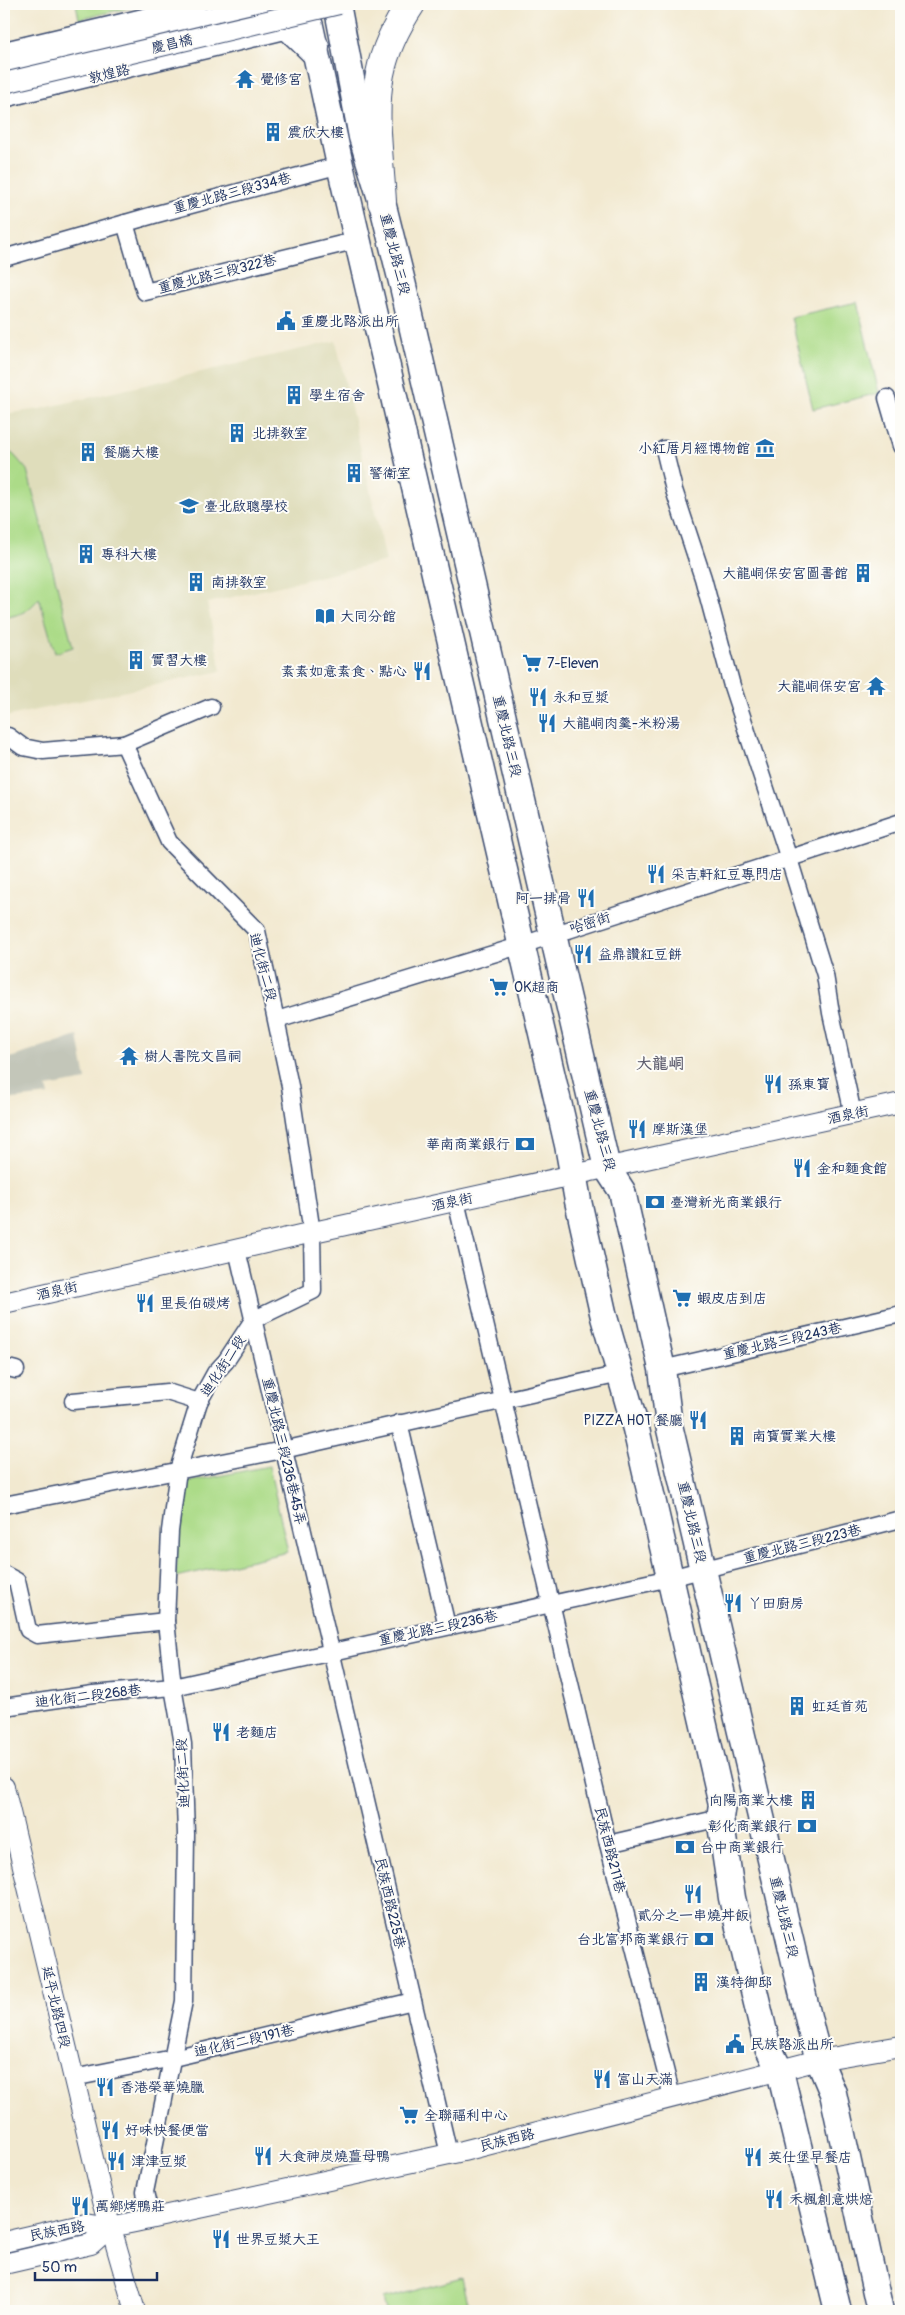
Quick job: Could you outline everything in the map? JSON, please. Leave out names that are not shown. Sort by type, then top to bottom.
[{"type":"highway","points":[[288,4],[317,55]]},
{"type":"highway","points":[[382,202],[378,113],[380,74],[393,34],[411,4]]},
{"type":"main road","points":[[305,4],[340,165],[522,945],[604,1317],[636,1429],[722,1804],[720,1818],[738,1925],[767,2045],[780,2071],[838,2311]]},
{"type":"main road","name":"重慶北路三段","points":[[338,4],[362,137],[382,202],[455,506],[607,1168],[622,1191],[662,1369],[668,1402],[669,1425],[819,2060],[833,2093],[880,2311]]},
{"type":"street","points":[[4,50],[198,4]]},
{"type":"street","name":"慶昌橋","points":[[4,66],[268,4]]},
{"type":"street","name":"慶昌橋","points":[[4,83],[338,4]]},
{"type":"street","name":"敦煌路","points":[[4,99],[285,31],[317,55]]},
{"type":"street","name":"重慶北路三段334巷","points":[[4,258],[235,194],[314,170],[340,165]]},
{"type":"street","name":"重慶北路三段322巷","points":[[125,223],[145,292],[358,240]]},
{"type":"street","points":[[887,398],[901,446]]},
{"type":"street","points":[[664,449],[674,490],[703,578],[732,686],[825,975],[831,1013],[853,1114]]},
{"type":"street","points":[[8,736],[23,747],[43,751],[124,744],[210,707]]},
{"type":"street","name":"迪化街二段","points":[[124,744],[169,842],[257,931],[278,1020],[312,1233],[313,1291],[253,1320],[226,1361],[215,1373],[199,1402],[178,1470],[170,1531],[166,1621],[173,1687],[183,1744],[186,1834],[184,2001],[174,2058],[144,2192],[151,2218]]},
{"type":"street","name":"哈密街","points":[[278,1020],[522,945],[901,822]]},
{"type":"street","name":"酒泉街","points":[[4,1303],[901,1103]]},
{"type":"street","name":"民族西路211巷","points":[[456,1201],[608,1844],[672,2097]]},
{"type":"street","name":"重慶北路三段236巷45弄","points":[[237,1250],[331,1652]]},
{"type":"street","name":"重慶北路三段243巷","points":[[662,1369],[901,1314]]},
{"type":"street","points":[[4,1505],[283,1450],[399,1422],[620,1374]]},
{"type":"street","points":[[72,1401],[167,1392],[199,1402]]},
{"type":"street","points":[[399,1422],[447,1626]]},
{"type":"street","name":"重慶北路三段223巷","points":[[702,1568],[901,1519]]},
{"type":"street","name":"重慶北路三段236巷","points":[[173,1687],[670,1578],[702,1568]]},
{"type":"street","points":[[4,1574],[17,1581],[28,1630],[37,1634],[166,1621]]},
{"type":"street","name":"民族西路225巷","points":[[331,1652],[449,2154]]},
{"type":"street","name":"迪化街二段268巷","points":[[4,1708],[93,1694],[173,1687]]},
{"type":"street","name":"延平北路四段","points":[[4,1787],[73,2078],[110,2226],[135,2311]]},
{"type":"street","points":[[608,1844],[720,1818]]},
{"type":"street","name":"迪化街二段191巷","points":[[73,2078],[174,2058],[413,2001]]},
{"type":"street","name":"民族西路","points":[[4,2242],[86,2223],[110,2226],[151,2218],[449,2154],[819,2060],[901,2046]]},
{"type":"street","name":"民族西路","points":[[4,2264],[91,2244],[110,2226]]},
{"type":"shaded area","name":"臺北啟聰學校","points":[[336,341],[386,561],[207,603],[221,671],[4,717],[4,414],[40,409]]},
{"type":"shaded area","points":[[78,1036],[86,1080],[47,1087],[49,1095],[4,1100],[4,1060]]},
{"type":"green space","points":[[76,4],[148,4],[79,19]]},
{"type":"green space","points":[[857,302],[879,393],[813,409],[791,317]]},
{"type":"green space","points":[[4,448],[14,455],[27,470],[73,647],[55,653],[39,598],[24,612],[4,618]]},
{"type":"green space","points":[[269,1466],[288,1552],[176,1577],[183,1483]]},
{"type":"green space","points":[[462,2278],[470,2311],[386,2311],[383,2299]]},
{"type":"place","name":"覺修宮","points":[[245,79]]},
{"type":"place","name":"震欣大樓","points":[[273,132]]},
{"type":"place","name":"重慶北路派出所","points":[[286,321]]},
{"type":"place","name":"學生宿舍","points":[[294,395]]},
{"type":"place","name":"北排教室","points":[[237,433]]},
{"type":"place","name":"小紅厝月經博物館","points":[[765,448]]},
{"type":"place","name":"餐廳大樓","points":[[88,452]]},
{"type":"place","name":"警衛室","points":[[354,473]]},
{"type":"place","name":"臺北啟聰學校","points":[[189,506]]},
{"type":"place","name":"專科大樓","points":[[86,554]]},
{"type":"place","name":"大龍峒保安宮圖書館","points":[[863,573]]},
{"type":"place","name":"南排教室","points":[[196,582]]},
{"type":"place","name":"大同分館","points":[[325,616]]},
{"type":"place","name":"實習大樓","points":[[136,660]]},
{"type":"place","name":"7-Eleven","points":[[532,663]]},
{"type":"place","name":"素素如意素食、點心","points":[[422,671]]},
{"type":"place","name":"大龍峒保安宮","points":[[876,686]]},
{"type":"place","name":"永和豆漿","points":[[538,697]]},
{"type":"place","name":"大龍峒肉羹-米粉湯","points":[[547,723]]},
{"type":"place","name":"采吉軒紅豆專門店","points":[[656,874]]},
{"type":"place","name":"阿一排骨","points":[[586,898]]},
{"type":"place","name":"益鼎讚紅豆餅","points":[[583,954]]},
{"type":"place","name":"OK超商","points":[[499,987]]},
{"type":"place","name":"樹人書院文昌祠","points":[[129,1056]]},
{"type":"place","name":"孫東寶","points":[[773,1084]]},
{"type":"place","name":"摩斯漢堡","points":[[637,1129]]},
{"type":"place","name":"華南商業銀行","points":[[525,1144]]},
{"type":"place","name":"金和麵食館","points":[[802,1168]]},
{"type":"place","name":"臺灣新光商業銀行","points":[[655,1202]]},
{"type":"place","name":"蝦皮店到店","points":[[682,1298]]},
{"type":"place","name":"里長伯碳烤","points":[[145,1303]]},
{"type":"place","name":"PIZZA HOT 餐廳","points":[[698,1420]]},
{"type":"place","name":"南寶實業大樓","points":[[737,1436]]},
{"type":"place","name":"丫田廚房","points":[[733,1603]]},
{"type":"place","name":"虹廷首苑","points":[[797,1706]]},
{"type":"place","name":"老麵店","points":[[221,1732]]},
{"type":"place","name":"向陽商業大樓","points":[[808,1800]]},
{"type":"place","name":"彰化商業銀行","points":[[807,1826]]},
{"type":"place","name":"台中商業銀行","points":[[685,1847]]},
{"type":"place","name":"貳分之一串燒丼飯","points":[[693,1894]]},
{"type":"place","name":"台北富邦商業銀行","points":[[704,1939]]},
{"type":"place","name":"漢特御邸","points":[[701,1982]]},
{"type":"place","name":"民族路派出所","points":[[735,2044]]},
{"type":"place","name":"富山天滿","points":[[602,2079]]},
{"type":"place","name":"香港榮華燒臘","points":[[105,2087]]},
{"type":"place","name":"全聯福利中心","points":[[409,2115]]},
{"type":"place","name":"好味快餐便當","points":[[110,2130]]},
{"type":"place","name":"大食神炭燒薑母鴨","points":[[263,2156]]},
{"type":"place","name":"英仕堡早餐店","points":[[753,2157]]},
{"type":"place","name":"津津豆漿","points":[[116,2161]]},
{"type":"place","name":"禾楓創意烘焙","points":[[774,2199]]},
{"type":"place","name":"萬鄉烤鴨莊","points":[[80,2206]]},
{"type":"place","name":"世界豆漿大王","points":[[221,2239]]},
{"type":"district","name":"大龍峒","points":[[660,1064]]}]
